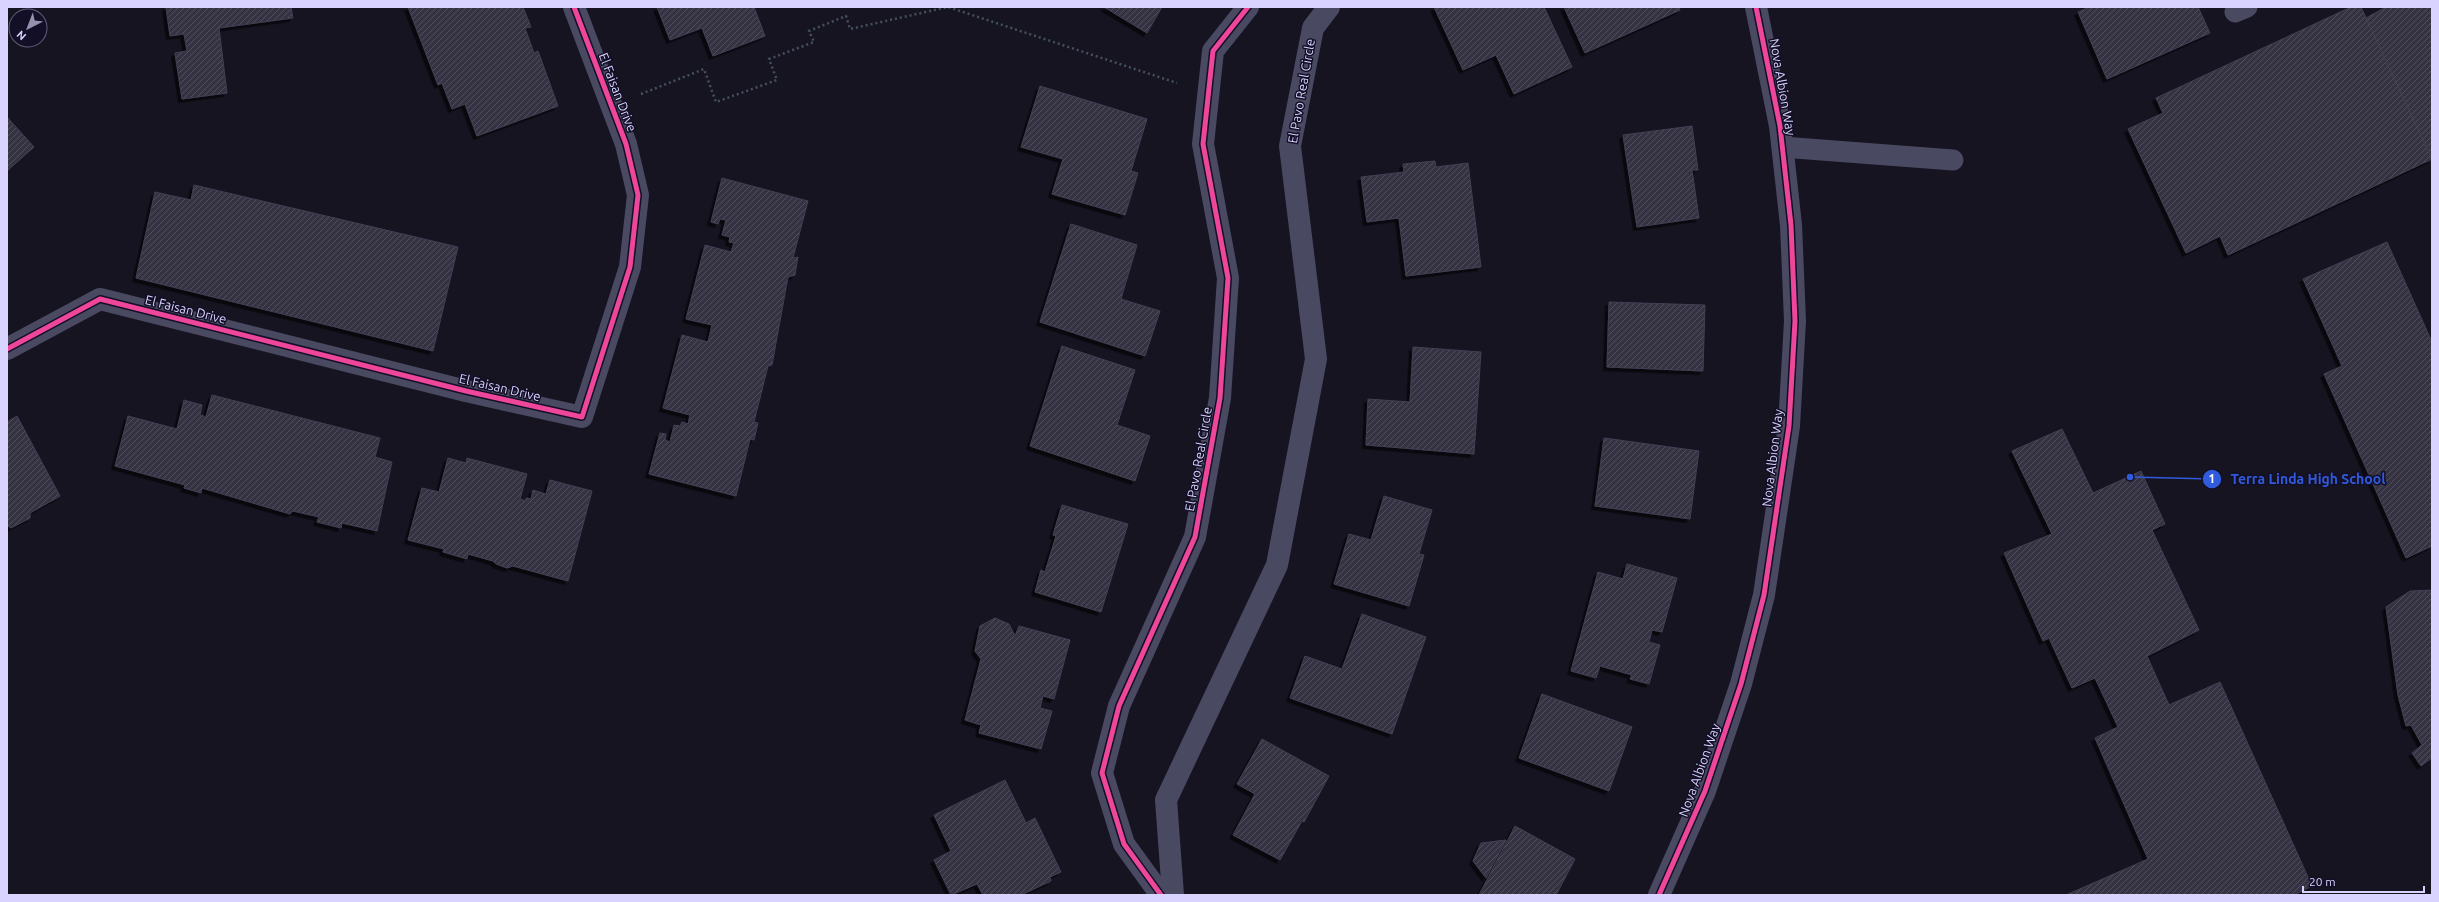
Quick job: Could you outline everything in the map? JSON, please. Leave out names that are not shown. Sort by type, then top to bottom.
[{"type":"street","name":"El Faisan Drive","points":[[7,349],[100,299],[466,391],[582,417],[630,266],[638,195],[626,144],[574,7]]},
{"type":"street","name":"El Pavo Real Circle","points":[[1161,895],[1124,844],[1102,773],[1118,706],[1195,537],[1220,398],[1228,278],[1203,144],[1208,93],[1213,51],[1248,7]]},
{"type":"street","name":"El Pavo Real Circle","points":[[1173,895],[1166,800],[1277,565],[1316,359],[1290,146],[1313,28],[1329,7]]},
{"type":"street","name":"Nova Albion Way","points":[[1659,895],[1705,791],[1741,684],[1764,595],[1776,525],[1788,426],[1795,321],[1791,225],[1780,126],[1756,7]]},
{"type":"lane","points":[[1782,147],[1953,160]]},
{"type":"path","points":[[611,107],[704,69],[716,102],[777,80],[769,59],[814,42],[810,30],[846,16],[850,29],[948,7],[1208,93]]},
{"type":"building","points":[[166,7],[291,7],[293,18],[219,28],[227,93],[182,99],[175,53],[187,51],[184,34],[170,36]]},
{"type":"building","points":[[408,7],[523,7],[531,27],[525,28],[534,53],[538,51],[558,106],[477,136],[465,104],[452,109],[442,83],[438,85]]},
{"type":"building","points":[[657,7],[754,7],[765,36],[713,56],[702,28],[670,40]]},
{"type":"building","points":[[1104,7],[1162,7],[1147,33]]},
{"type":"building","points":[[1434,7],[1544,7],[1572,67],[1514,94],[1496,55],[1463,70]]},
{"type":"building","points":[[1564,7],[1679,7],[1680,10],[1585,53]]},
{"type":"building","points":[[2090,7],[2198,7],[2210,33],[2107,79],[2078,12]]},
{"type":"building","points":[[2351,7],[2361,7],[2432,159],[2228,255],[2220,236],[2186,253],[2128,129],[2163,113],[2156,98]]},
{"type":"building","points":[[2386,7],[2432,7],[2432,159],[2366,18]]},
{"type":"building","points":[[1040,86],[1147,119],[1131,171],[1138,173],[1125,215],[1052,194],[1063,159],[1021,147]]},
{"type":"building","points":[[7,117],[34,147],[7,171]]},
{"type":"building","points":[[1692,126],[1698,170],[1692,170],[1699,218],[1637,227],[1623,135]]},
{"type":"building","points":[[1435,161],[1436,167],[1468,163],[1481,267],[1406,276],[1399,218],[1367,222],[1361,177],[1404,172],[1403,164]]},
{"type":"building","points":[[722,178],[808,201],[793,258],[798,257],[795,275],[788,277],[772,365],[768,366],[754,422],[758,423],[754,440],[750,439],[736,496],[649,474],[660,433],[666,434],[665,440],[670,442],[674,425],[680,426],[682,422],[688,424],[690,415],[663,408],[682,335],[708,342],[712,325],[686,319],[705,245],[731,252],[734,243],[729,242],[730,237],[722,235],[726,220],[720,219],[718,224],[711,222]]},
{"type":"building","points":[[194,185],[458,247],[433,351],[136,278],[155,192],[191,200]]},
{"type":"building","points":[[1071,224],[1137,245],[1121,299],[1160,311],[1145,356],[1040,322]]},
{"type":"building","points":[[2387,242],[2432,342],[2432,546],[2406,558],[2324,374],[2342,366],[2303,279]]},
{"type":"building","points":[[1609,302],[1705,305],[1703,371],[1607,367]]},
{"type":"building","points":[[1062,346],[1135,370],[1117,425],[1150,436],[1135,481],[1030,446]]},
{"type":"building","points":[[1413,347],[1481,352],[1474,454],[1366,445],[1368,399],[1410,402]]},
{"type":"building","points":[[212,395],[380,438],[375,457],[392,462],[377,531],[342,523],[341,528],[317,522],[319,517],[293,511],[290,514],[202,488],[201,493],[184,488],[185,485],[115,466],[128,416],[177,429],[184,400],[202,405],[200,415],[204,416],[205,420]]},
{"type":"building","points":[[17,416],[60,496],[30,513],[30,518],[11,528],[7,525],[7,422]]},
{"type":"building","points":[[2062,429],[2093,493],[2141,471],[2165,524],[2152,530],[2199,630],[2147,656],[2169,705],[2220,682],[2312,886],[2294,895],[2066,895],[2148,859],[2095,738],[2118,727],[2095,678],[2072,688],[2049,638],[2043,641],[2004,553],[2052,534],[2012,451]]},
{"type":"building","points":[[1604,438],[1699,451],[1690,519],[1595,506]]},
{"type":"building","points":[[448,458],[466,463],[467,458],[527,474],[520,499],[526,501],[526,498],[531,499],[533,490],[546,494],[550,480],[592,491],[568,581],[513,566],[507,568],[496,564],[493,561],[468,554],[467,559],[443,552],[444,549],[408,540],[422,488],[439,492]]},
{"type":"building","points":[[1384,496],[1432,510],[1419,554],[1424,555],[1409,606],[1334,584],[1349,534],[1371,540]]},
{"type":"building","points":[[1062,505],[1128,524],[1101,612],[1035,592],[1041,570],[1045,572],[1056,536],[1053,535]]},
{"type":"building","points":[[1627,564],[1677,578],[1662,632],[1652,630],[1649,642],[1660,645],[1649,684],[1630,679],[1632,675],[1600,666],[1596,678],[1571,671],[1598,572],[1623,579]]},
{"type":"building","points":[[2432,590],[2432,758],[2421,766],[2412,753],[2422,745],[2411,725],[2406,726],[2398,695],[2386,607],[2410,591]]},
{"type":"building","points":[[1362,614],[1426,637],[1392,734],[1290,698],[1305,656],[1342,669]]},
{"type":"building","points":[[995,618],[1009,624],[1015,636],[1019,626],[1070,640],[1054,699],[1043,696],[1040,708],[1052,711],[1041,749],[979,733],[981,725],[965,720],[981,659],[975,651],[980,626]]},
{"type":"building","points":[[1542,694],[1632,727],[1609,791],[1519,758]]},
{"type":"building","points":[[1262,739],[1329,776],[1304,822],[1302,821],[1280,860],[1233,835],[1255,794],[1237,784]]},
{"type":"building","points":[[1005,780],[1026,823],[1035,818],[1061,872],[1050,877],[1051,881],[1021,895],[983,895],[977,884],[951,895],[934,860],[951,851],[934,815]]},
{"type":"building","points":[[1515,826],[1575,859],[1556,895],[1479,895]]},
{"type":"building","points":[[1506,840],[1486,878],[1473,861],[1481,843]]},
{"type":"cycle path","points":[[7,349],[100,299],[466,391],[582,417],[630,267],[638,195],[626,144],[574,7]]},
{"type":"cycle path","points":[[1161,895],[1124,844],[1102,773],[1119,706],[1195,537],[1220,398],[1228,278],[1203,144],[1213,51],[1248,7]]},
{"type":"cycle path","points":[[1659,895],[1705,791],[1741,684],[1764,595],[1789,426],[1795,321],[1791,225],[1780,126],[1756,7]]},
{"type":"place","name":"Terra Linda High School","points":[[2130,477]]}]
